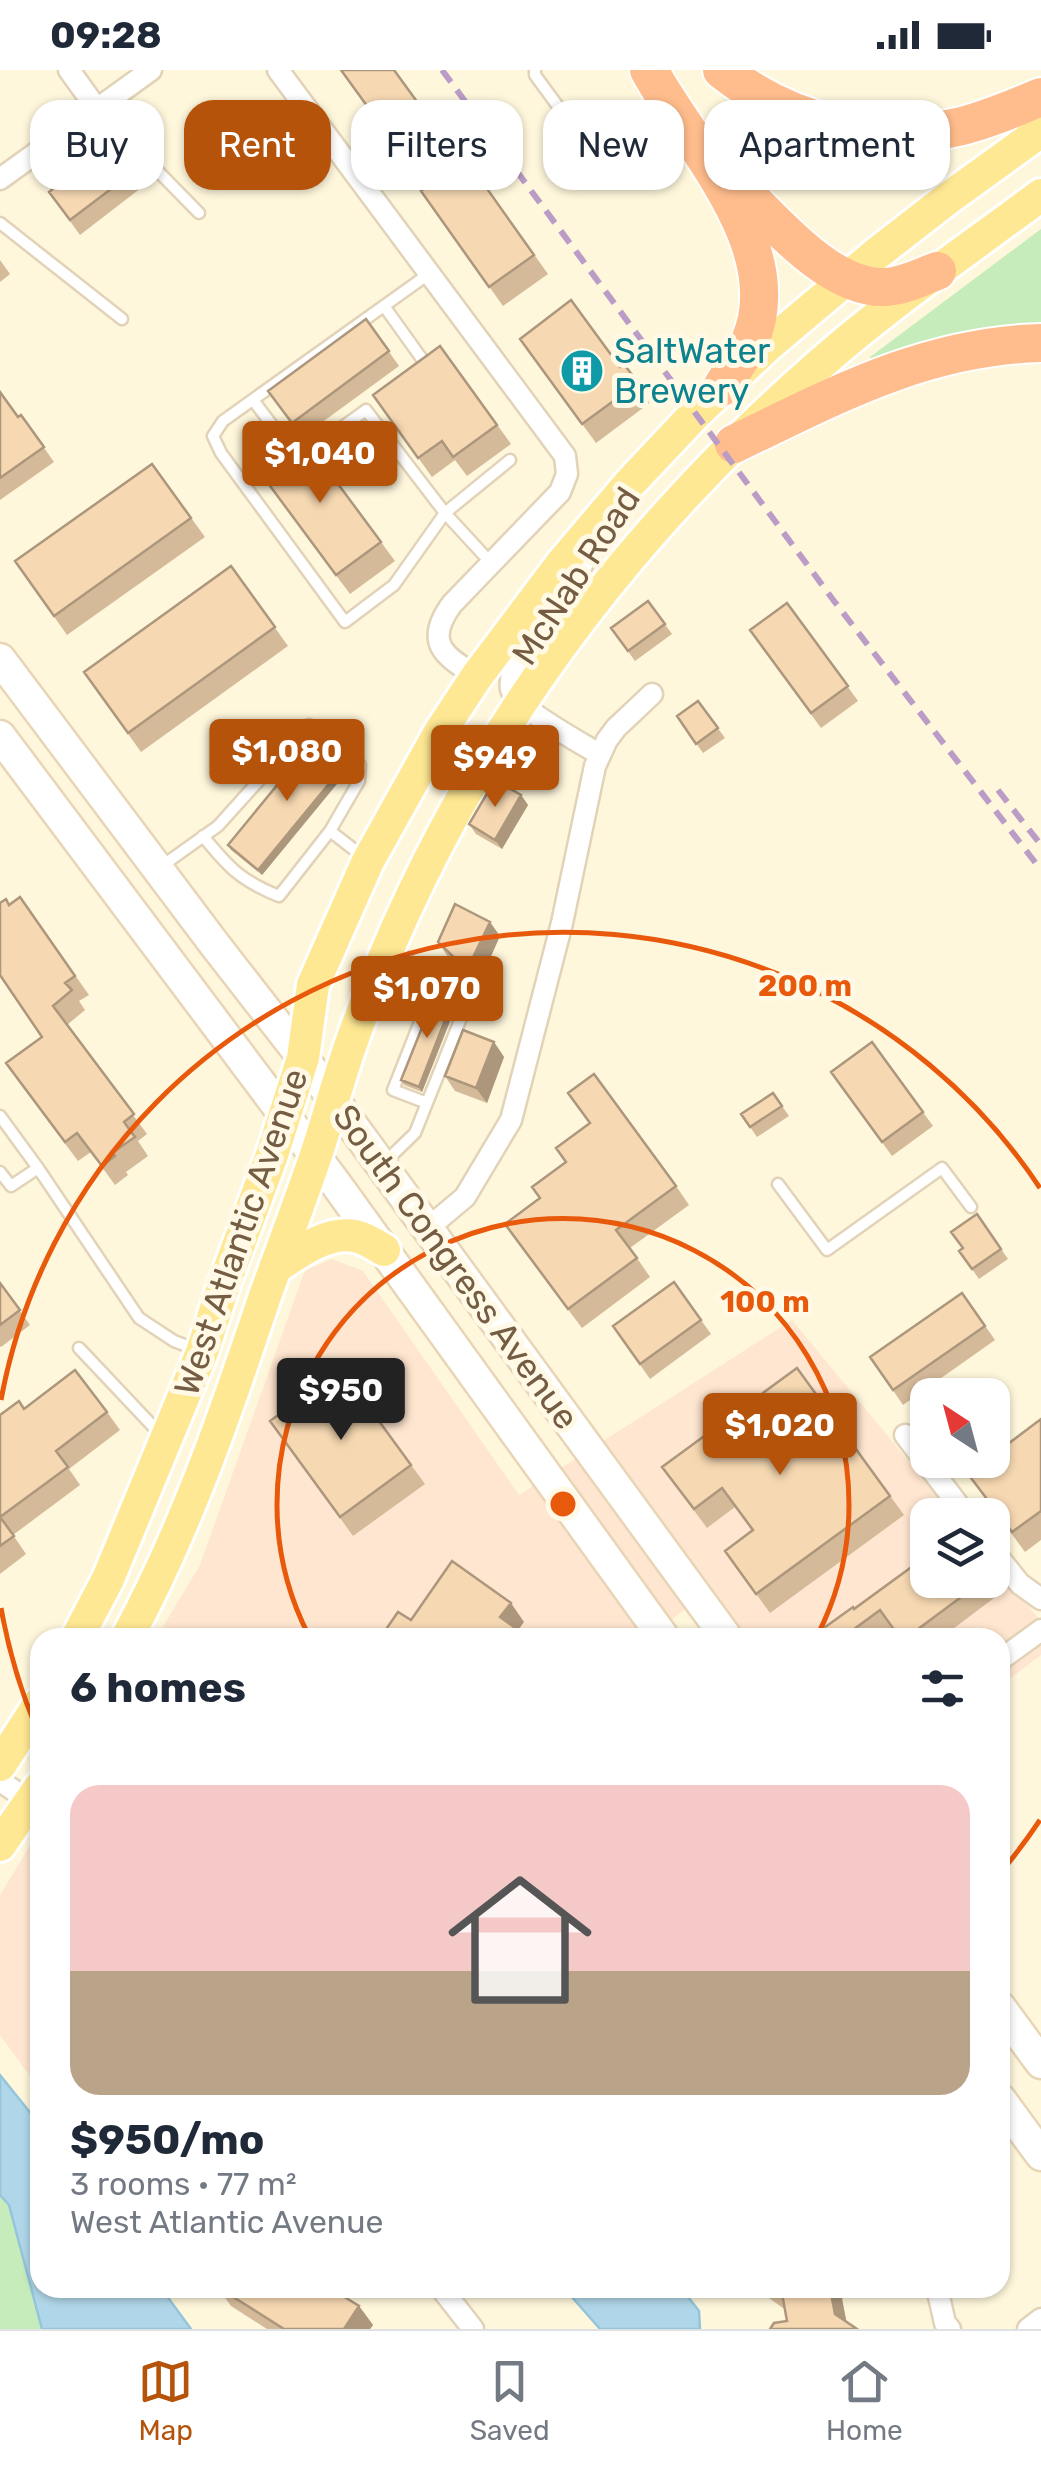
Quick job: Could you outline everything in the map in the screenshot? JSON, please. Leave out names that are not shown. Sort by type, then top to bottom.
[{"type":"highway","points":[[649,70],[750,239],[760,282],[750,340],[722,387]]},
{"type":"highway","points":[[722,70],[753,92],[798,114],[848,128],[884,132],[924,132],[962,126],[1041,96]]},
{"type":"highway","points":[[697,146],[785,231],[846,279],[884,287],[938,271]]},
{"type":"highway","points":[[734,444],[913,364],[965,351],[1041,343]]},
{"type":"main road","name":"West Atlantic Avenue","points":[[82,1628],[108,1579],[202,1352],[304,1058],[312,985],[368,861],[425,758],[477,676],[564,562],[654,456],[722,387],[946,198],[1041,131]]},
{"type":"main road","name":"West Atlantic Avenue","points":[[133,1628],[225,1414],[316,1157],[353,1036],[391,944],[442,837],[519,702],[602,590],[734,444],[820,364],[1041,195]]},
{"type":"main road","name":"South Congress Avenue","points":[[0,659],[304,1058],[720,1628]]},
{"type":"main road","name":"South Congress Avenue","points":[[0,736],[286,1116],[657,1628]]},
{"type":"main road","points":[[275,1268],[308,1246],[335,1236],[358,1236],[384,1250]]},
{"type":"main road","points":[[560,1495],[581,1492],[605,1497],[633,1512]]},
{"type":"main road","points":[[0,1765],[30,1718]]},
{"type":"main road","points":[[0,1845],[30,1803]]},
{"type":"main road","points":[[1010,2021],[1041,2063]]},
{"type":"main road","points":[[1010,2113],[1041,2155]]},
{"type":"street","points":[[69,70],[91,100]]},
{"type":"street","points":[[109,100],[151,70]]},
{"type":"street","points":[[278,70],[551,435],[567,465],[560,492],[452,604],[438,630],[442,650],[477,676]]},
{"type":"street","points":[[0,179],[30,157]]},
{"type":"street","name":"McNab Road","points":[[599,754],[519,702],[510,684],[514,665],[654,456]]},
{"type":"street","points":[[428,1228],[465,1197],[511,1120],[562,923],[599,754],[616,728],[652,694]]},
{"type":"street","points":[[905,1436],[953,1498]]},
{"type":"street","points":[[1010,1572],[1041,1599]]},
{"type":"street","points":[[1010,1653],[1041,1630]]},
{"type":"street","points":[[0,1781],[30,1793]]},
{"type":"street","points":[[449,2298],[473,2329]]},
{"type":"street","points":[[939,2298],[950,2329]]},
{"type":"street","points":[[1028,2329],[1041,2319]]},
{"type":"lane","points":[[535,70],[534,75],[553,100]]},
{"type":"lane","points":[[164,176],[199,213]]},
{"type":"lane","points":[[0,223],[122,320]]},
{"type":"lane","points":[[430,273],[223,421],[213,436],[220,453],[345,622],[394,585],[445,513],[510,460]]},
{"type":"lane","points":[[384,306],[427,366],[412,377]]},
{"type":"lane","points":[[282,471],[381,399]]},
{"type":"lane","points":[[253,400],[298,459]]},
{"type":"lane","points":[[366,410],[445,513],[492,563]]},
{"type":"lane","points":[[250,494],[266,482]]},
{"type":"lane","points":[[158,869],[203,836],[218,826],[308,725],[360,766],[359,781],[330,831],[279,896],[232,872],[203,836]]},
{"type":"lane","points":[[330,831],[368,861]]},
{"type":"lane","points":[[382,1165],[415,1133],[452,1028],[469,998],[435,984],[391,944]]},
{"type":"lane","points":[[426,1103],[393,1090],[406,1068],[435,984]]},
{"type":"lane","points":[[0,1116],[139,1318],[174,1341],[202,1352]]},
{"type":"lane","points":[[0,1196],[38,1168]]},
{"type":"lane","points":[[778,1184],[827,1250],[942,1168],[971,1207]]},
{"type":"lane","points":[[0,1172],[11,1186]]},
{"type":"lane","points":[[79,1348],[166,1440]]},
{"type":"shaded area","points":[[332,1259],[363,1271],[519,1495],[792,1320],[910,1463],[910,1478],[922,1478],[939,1498],[910,1498],[910,1598],[1010,1598],[1010,1584],[1041,1621],[1041,1655],[1010,1678],[1010,1628],[737,1628],[708,1590],[662,1628],[162,1628],[200,1565],[305,1270]]},
{"type":"shaded area","points":[[30,1846],[30,2076],[0,2035],[0,1895]]},
{"type":"green space","points":[[1041,229],[1041,328],[872,366],[870,357]]},
{"type":"green space","points":[[0,2195],[9,2205],[30,2284],[30,2298],[34,2298],[42,2329],[0,2329]]},
{"type":"water","points":[[0,2075],[30,2112],[30,2284],[9,2205],[0,2195]]},
{"type":"water","points":[[34,2298],[168,2298],[191,2329],[42,2329]]},
{"type":"water","points":[[573,2298],[689,2298],[699,2311],[700,2329],[600,2329]]},
{"type":"building","points":[[341,70],[394,70],[416,100],[363,100]]},
{"type":"building","points":[[52,190],[110,190],[70,220],[49,192]]},
{"type":"building","points":[[488,190],[534,255],[489,287],[421,191]]},
{"type":"building","name":"SaltWater Brewery","points":[[571,300],[620,367],[624,364],[638,383],[582,424],[520,339]]},
{"type":"building","points":[[366,319],[389,351],[292,423],[268,391]]},
{"type":"building","points":[[440,346],[497,425],[453,457],[442,441],[418,458],[373,395]]},
{"type":"building","points":[[0,392],[44,447],[0,478]]},
{"type":"building","points":[[304,438],[381,542],[336,575],[259,471]]},
{"type":"building","points":[[152,464],[191,518],[54,616],[15,561]]},
{"type":"building","points":[[231,566],[275,627],[128,733],[84,672]]},
{"type":"building","points":[[648,601],[665,624],[628,651],[611,628]]},
{"type":"building","points":[[787,603],[848,686],[811,713],[750,630]]},
{"type":"building","points":[[698,701],[718,728],[696,744],[677,716]]},
{"type":"building","points":[[315,739],[346,763],[258,870],[228,845]]},
{"type":"building","points":[[495,780],[521,795],[495,840],[469,824]]},
{"type":"building","points":[[20,897],[75,976],[65,983],[72,990],[53,1006],[134,1114],[124,1122],[135,1137],[112,1153],[115,1156],[102,1166],[77,1133],[65,1142],[6,1063],[42,1037],[0,975],[0,903],[6,899],[9,905]]},
{"type":"building","points":[[455,904],[490,922],[467,970],[438,942]]},
{"type":"building","points":[[435,995],[452,1002],[419,1087],[401,1080]]},
{"type":"building","points":[[463,1030],[494,1042],[476,1088],[445,1076]]},
{"type":"building","points":[[872,1042],[923,1112],[882,1142],[831,1072]]},
{"type":"building","points":[[594,1074],[676,1186],[616,1230],[637,1258],[568,1309],[505,1224],[540,1198],[532,1187],[566,1162],[556,1148],[590,1123],[568,1093]]},
{"type":"building","points":[[773,1093],[782,1106],[750,1127],[741,1114]]},
{"type":"building","points":[[977,1214],[1001,1249],[972,1269],[951,1232]]},
{"type":"building","points":[[674,1282],[701,1320],[640,1364],[613,1326]]},
{"type":"building","points":[[0,1283],[20,1310],[0,1325]]},
{"type":"building","points":[[962,1293],[985,1326],[893,1390],[870,1357]]},
{"type":"building","points":[[797,1368],[890,1496],[756,1594],[725,1551],[753,1530],[722,1488],[694,1509],[662,1467]]},
{"type":"building","points":[[341,1369],[411,1465],[340,1517],[270,1421]]},
{"type":"building","points":[[75,1370],[107,1412],[56,1451],[68,1467],[0,1517],[0,1415],[19,1401],[24,1409]]},
{"type":"building","points":[[1041,1419],[1041,1511],[1012,1532],[1010,1498],[986,1498],[971,1478],[1010,1478],[1010,1442]]},
{"type":"building","points":[[0,1517],[14,1536],[0,1546]]},
{"type":"building","points":[[452,1561],[511,1603],[500,1617],[515,1628],[387,1628],[398,1612],[411,1620]]},
{"type":"building","points":[[910,1568],[910,1598],[960,1598],[919,1628],[893,1628],[880,1610],[856,1628],[824,1628]]},
{"type":"building","points":[[235,2298],[346,2298],[359,2306],[344,2329],[284,2329]]},
{"type":"building","points":[[783,2298],[832,2298],[835,2314],[857,2329],[770,2329],[774,2323],[787,2321]]},
{"type":"railway","points":[[442,70],[834,601],[1041,870]]},
{"type":"railway","points":[[998,790],[1041,845]]},
{"type":"place","name":"SaltWater Brewery","points":[[582,371]]}]
